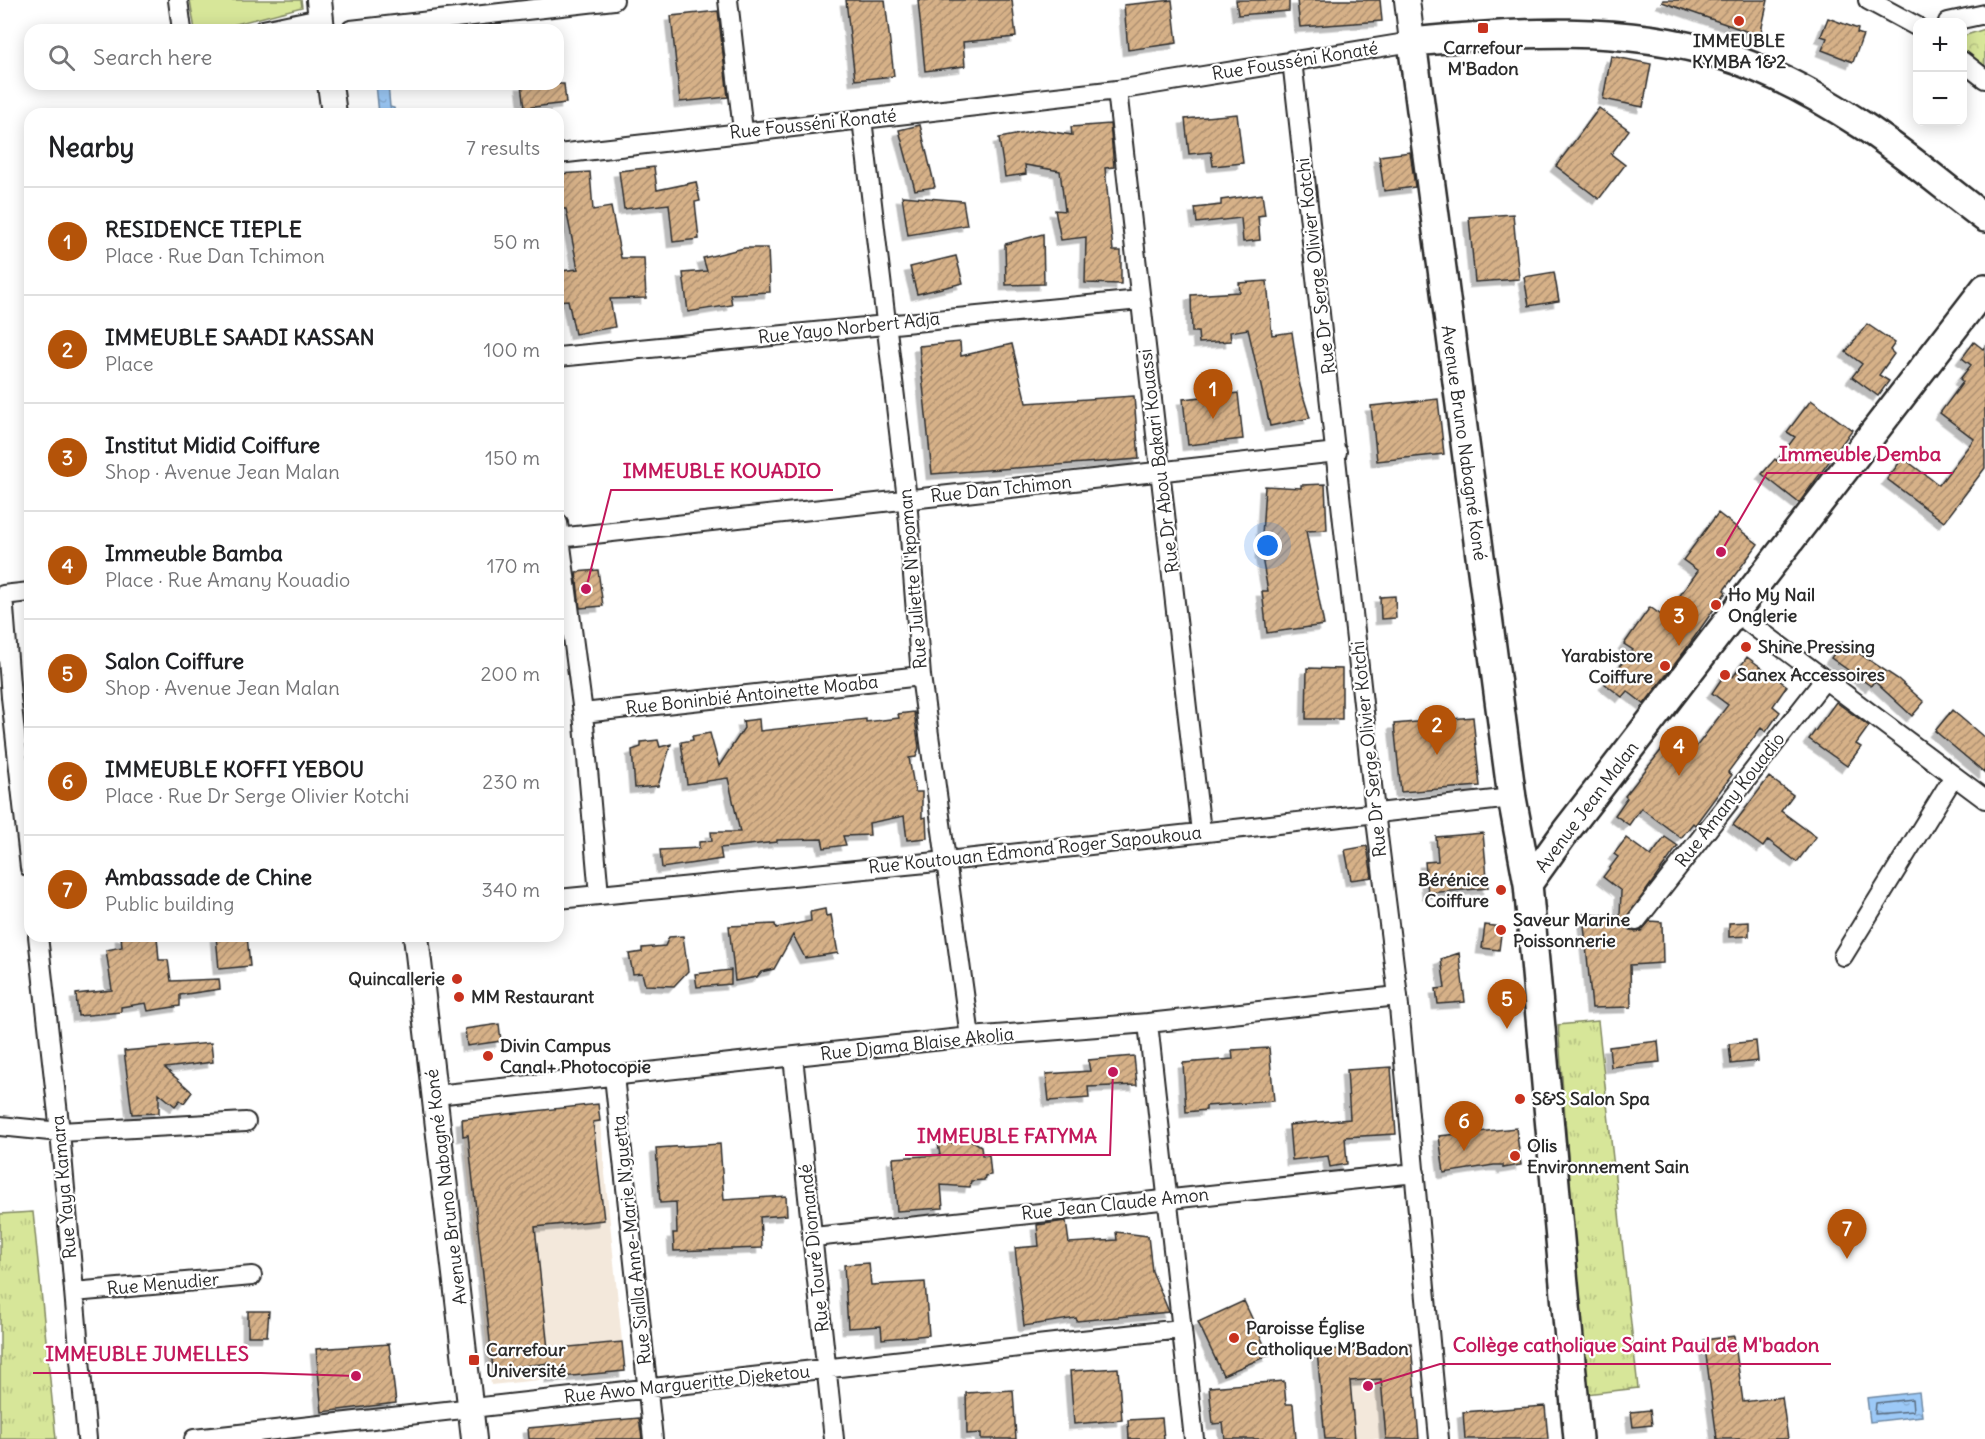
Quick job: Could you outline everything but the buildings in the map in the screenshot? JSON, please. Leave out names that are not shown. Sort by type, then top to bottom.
[{"type":"main road","name":"Rue Fousséni Konaté","points":[[1412,42],[1501,34],[1582,33],[1637,37],[1724,56],[1809,93],[1864,126],[1985,218]]},
{"type":"main road","name":"Avenue Bruno Nabagné Koné","points":[[1412,42],[1512,798],[1528,885]]},
{"type":"main road","name":"Avenue Jean Malan","points":[[1578,1439],[1528,885],[1566,831],[1985,288]]},
{"type":"street","points":[[178,0],[181,24]]},
{"type":"street","points":[[404,24],[614,0]]},
{"type":"street","points":[[728,0],[743,131]]},
{"type":"street","name":"Avenue Bruno Nabagné Koné","points":[[1407,0],[1412,42]]},
{"type":"street","points":[[1868,0],[1913,25]]},
{"type":"street","points":[[1966,18],[1985,14]]},
{"type":"street","points":[[287,24],[320,16]]},
{"type":"street","name":"Rue Fousséni Konaté","points":[[564,153],[743,131],[1118,90],[1412,42]]},
{"type":"street","name":"Rue Dr Serge Olivier Kotchi","points":[[1292,60],[1375,812],[1398,996],[1439,1439]]},
{"type":"street","points":[[1967,65],[1985,79]]},
{"type":"street","points":[[331,90],[333,108]]},
{"type":"street","name":"Rue Dr Abou Bakari Kouassi","points":[[1118,90],[1201,832]]},
{"type":"street","name":"Rue Juliette N'kpoman","points":[[862,119],[907,499],[921,676],[970,1037]]},
{"type":"street","name":"Rue Yayo Norbert Adja","points":[[564,356],[1140,300]]},
{"type":"street","name":"Rue Dan Tchimon","points":[[564,532],[1160,473],[1337,452]]},
{"type":"street","points":[[564,576],[583,713],[599,896]]},
{"type":"street","points":[[24,593],[3,595],[5,690],[24,825]]},
{"type":"street","points":[[1736,613],[1985,799]]},
{"type":"street","name":"Rue Boninbié Antoinette Moaba","points":[[583,713],[921,676]]},
{"type":"street","name":"Rue Amany Kouadio","points":[[1636,921],[1825,679]]},
{"type":"street","points":[[1843,956],[1954,776]]},
{"type":"street","name":"Rue Koutouan Edmond Roger Sapoukoua","points":[[564,899],[947,861],[1512,798]]},
{"type":"street","name":"Rue Yaya Kamara","points":[[39,942],[60,1132],[87,1439]]},
{"type":"street","name":"Avenue Bruno Nabagné Koné","points":[[417,942],[474,1439]]},
{"type":"street","name":"Rue Djama Blaise Akolia","points":[[436,1095],[970,1037],[1148,1023],[1398,996]]},
{"type":"street","points":[[1148,1023],[1194,1439]]},
{"type":"street","name":"Rue Touré Diomandé","points":[[793,1057],[834,1439]]},
{"type":"street","name":"Rue Sialla Anne-Marie N'guetta","points":[[614,1076],[653,1439]]},
{"type":"street","points":[[0,1126],[60,1132],[246,1122]]},
{"type":"street","name":"Rue Jean Claude Amon","points":[[814,1237],[1415,1173]]},
{"type":"street","name":"Rue Menudier","points":[[74,1292],[252,1276]]},
{"type":"street","name":"Rue Awo Margueritte Djeketou","points":[[194,1439],[1181,1329]]},
{"type":"shaded area","points":[[598,1104],[625,1371],[491,1385],[462,1119]]},
{"type":"shaded area","points":[[1411,1343],[1419,1439],[1325,1439],[1317,1351]]},
{"type":"green space","points":[[190,0],[301,0],[302,7],[236,24],[194,24]]},
{"type":"green space","points":[[1985,29],[1985,79],[1967,66],[1967,35]]},
{"type":"green space","points":[[1598,1021],[1638,1388],[1586,1394],[1558,1025]]},
{"type":"green space","points":[[33,1212],[56,1439],[0,1439],[0,1214]]},
{"type":"water","points":[[377,90],[389,90],[390,107],[394,108],[378,108]]},
{"type":"water","points":[[1919,1392],[1922,1416],[1870,1422],[1867,1398]]},
{"type":"place","name":"IMMEUBLE KYMBA 1&2","points":[[1739,21]]},
{"type":"place","name":"Carrefour M'Badon","points":[[1483,28]]},
{"type":"place","name":"RESIDENCE TIEPLE","points":[[1213,419]]},
{"type":"place","name":"Immeuble Demba","points":[[1721,552]]},
{"type":"place","name":"IMMEUBLE KOUADIO","points":[[586,589]]},
{"type":"place","name":"Ho My Nail Onglerie","points":[[1716,605]]},
{"type":"place","name":"Institut Midid Coiffure","points":[[1679,646]]},
{"type":"place","name":"Shine Pressing","points":[[1746,647]]},
{"type":"place","name":"Yarabistore Coiffure","points":[[1665,666]]},
{"type":"place","name":"Sanex Accessoires","points":[[1725,675]]},
{"type":"place","name":"IMMEUBLE SAADI KASSAN","points":[[1437,755]]},
{"type":"place","name":"Immeuble Bamba","points":[[1679,776]]},
{"type":"place","name":"Bérénice Coiffure","points":[[1501,890]]},
{"type":"place","name":"Saveur Marine Poissonnerie","points":[[1501,930]]},
{"type":"place","name":"Quincallerie","points":[[457,979]]},
{"type":"place","name":"MM Restaurant","points":[[459,997]]},
{"type":"place","name":"Salon Coiffure","points":[[1507,1029]]},
{"type":"place","name":"Divin Campus Canal+ Photocopie","points":[[488,1056]]},
{"type":"place","name":"IMMEUBLE FATYMA","points":[[1113,1072]]},
{"type":"place","name":"S&S Salon Spa","points":[[1520,1099]]},
{"type":"place","name":"IMMEUBLE KOFFI YEBOU","points":[[1464,1151]]},
{"type":"place","name":"Olis Environnement Sain","points":[[1515,1156]]},
{"type":"place","name":"Ambassade de Chine","points":[[1847,1259]]},
{"type":"place","name":"Paroisse Église Catholique M’Badon","points":[[1234,1338]]},
{"type":"place","name":"Carrefour Université","points":[[474,1360]]},
{"type":"place","name":"IMMEUBLE JUMELLES","points":[[356,1376]]},
{"type":"place","name":"Collège catholique Saint Paul de M'badon","points":[[1368,1386]]}]
